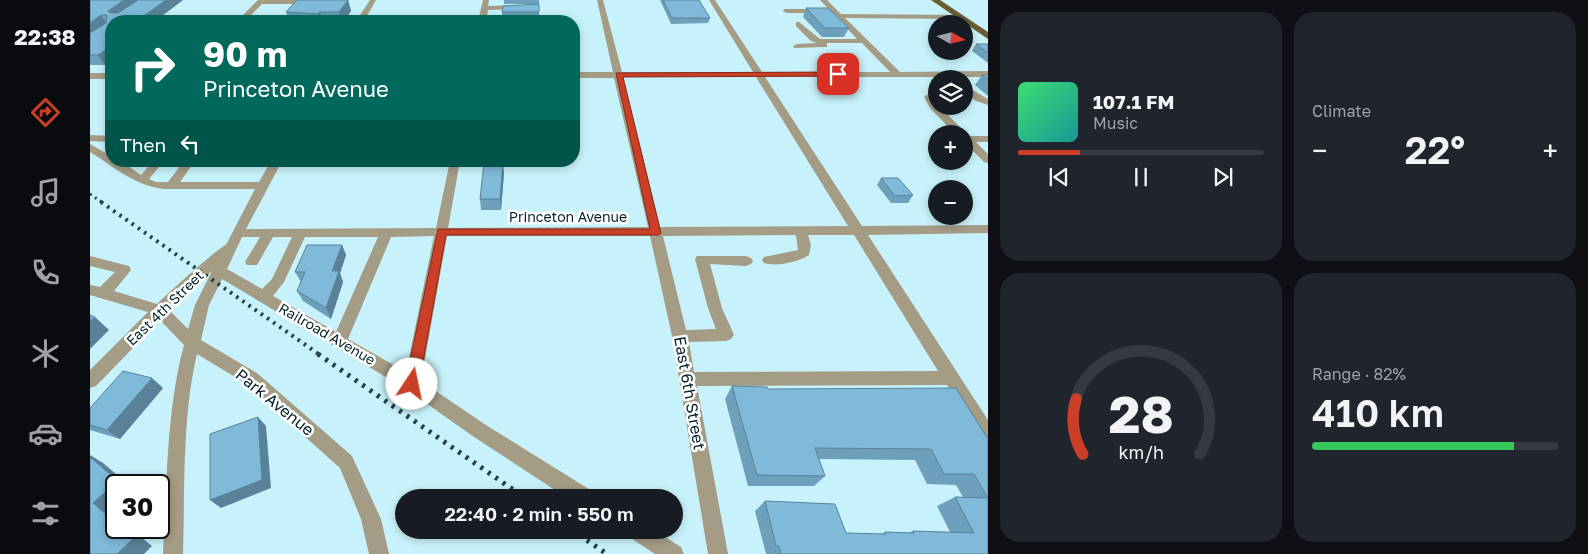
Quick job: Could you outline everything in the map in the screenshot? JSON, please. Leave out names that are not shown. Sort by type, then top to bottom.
[{"type":"main road","points":[[935,0],[957,15]]},
{"type":"main road","points":[[973,26],[988,36]]},
{"type":"street","points":[[247,15],[261,1],[345,2],[346,0]]},
{"type":"street","points":[[364,15],[373,0]]},
{"type":"street","name":"East 6th Street","points":[[600,0],[680,336],[718,554]]},
{"type":"street","points":[[712,0],[988,436]]},
{"type":"street","points":[[823,0],[897,74]]},
{"type":"street","points":[[486,4],[529,7]]},
{"type":"street","points":[[787,11],[928,16]]},
{"type":"street","points":[[799,24],[814,39],[819,41],[866,43]]},
{"type":"street","points":[[796,46],[866,43]]},
{"type":"street","points":[[973,75],[988,74]]},
{"type":"street","points":[[580,75],[928,75]]},
{"type":"street","points":[[90,76],[105,76]]},
{"type":"street","points":[[973,95],[988,102]]},
{"type":"street","points":[[942,115],[953,125]]},
{"type":"street","points":[[973,137],[988,139]]},
{"type":"street","points":[[92,142],[105,140]]},
{"type":"street","points":[[92,142],[105,153]]},
{"type":"street","points":[[973,145],[988,160]]},
{"type":"street","points":[[129,167],[142,180],[162,187],[172,185],[263,186]]},
{"type":"street","points":[[142,180],[154,167]]},
{"type":"street","points":[[172,185],[186,167]]},
{"type":"street","points":[[173,554],[184,375],[192,343],[202,306],[274,167]]},
{"type":"street","points":[[412,384],[454,167]]},
{"type":"street","name":"Princeton Avenue","points":[[238,233],[387,231],[656,233],[988,229]]},
{"type":"street","points":[[339,341],[387,231]]},
{"type":"street","points":[[252,262],[268,232]]},
{"type":"street","points":[[264,297],[277,282],[301,232]]},
{"type":"street","points":[[769,260],[797,256],[804,252],[801,232]]},
{"type":"street","name":"East 4th Street","points":[[90,382],[160,310],[216,260],[238,233]]},
{"type":"street","points":[[680,336],[726,335],[715,308],[702,259],[746,261]]},
{"type":"street","points":[[90,261],[124,270],[116,282],[96,292]]},
{"type":"street","name":"Railroad Avenue","points":[[219,271],[412,384],[480,431],[571,489]]},
{"type":"street","name":"Park Avenue","points":[[96,292],[160,310],[192,343],[250,378],[346,462],[371,519],[379,554]]},
{"type":"street","points":[[688,379],[952,378]]},
{"type":"street","points":[[650,539],[674,554]]},
{"type":"building","points":[[90,0],[124,0],[108,11],[110,13],[118,13],[138,0],[166,0],[145,15],[101,15],[90,23]]},
{"type":"building","points":[[297,0],[348,0],[339,12],[320,12],[318,14],[286,12]]},
{"type":"building","points":[[663,0],[699,0],[710,18],[672,18]]},
{"type":"building","points":[[539,4],[539,12],[502,12],[503,6]]},
{"type":"building","points":[[806,8],[828,8],[849,28],[825,28]]},
{"type":"building","points":[[105,24],[105,51],[98,55],[90,55],[90,33]]},
{"type":"building","points":[[976,44],[988,44],[988,53]]},
{"type":"building","points":[[483,167],[503,167],[500,199],[480,199]]},
{"type":"building","points":[[881,178],[898,178],[913,195],[895,196]]},
{"type":"building","points":[[307,245],[342,245],[332,271],[339,271],[326,308],[297,291],[305,272],[295,272]]},
{"type":"building","points":[[123,371],[152,378],[107,430],[90,425],[90,408]]},
{"type":"building","points":[[732,386],[767,387],[768,389],[956,388],[988,439],[988,498],[974,474],[944,474],[931,449],[815,448],[825,476],[757,475]]},
{"type":"building","points":[[258,417],[262,480],[210,500],[210,434]]},
{"type":"building","points":[[90,457],[110,474],[105,474],[105,492],[93,503],[105,513],[105,539],[133,539],[117,554],[90,554]]},
{"type":"building","points":[[955,497],[988,498],[988,554],[781,554],[779,546],[776,546],[765,501],[835,504],[846,533],[914,533],[913,531],[974,533]]},
{"type":"railway","points":[[90,194],[103,203]]},
{"type":"railway","points":[[101,202],[320,355]]},
{"type":"railway","points":[[318,354],[512,489]]},
{"type":"railway","points":[[585,539],[607,554]]},
{"type":"route","points":[[412,384],[441,232],[656,233],[619,75],[838,74]]}]
